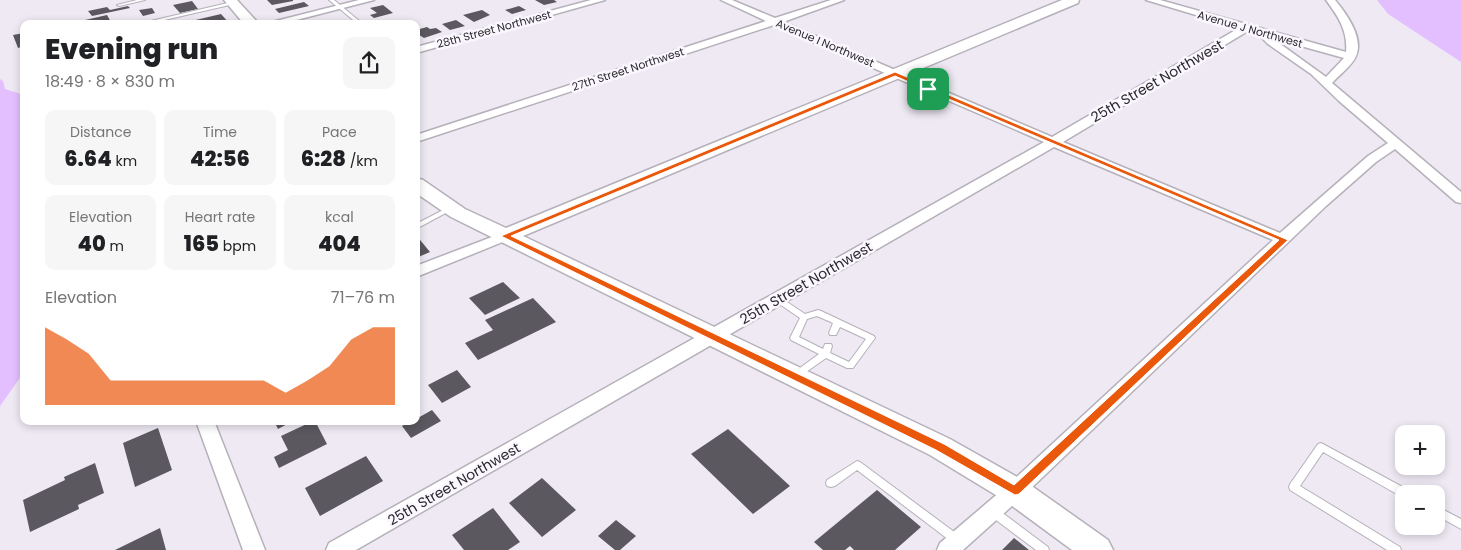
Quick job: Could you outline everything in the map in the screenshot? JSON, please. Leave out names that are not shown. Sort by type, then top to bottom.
[{"type":"street","points":[[285,20],[370,0]]},
{"type":"street","name":"28th Street Northwest","points":[[420,49],[601,0]]},
{"type":"street","name":"Avenue I Northwest","points":[[725,0],[1284,240]]},
{"type":"street","name":"27th Street Northwest","points":[[420,137],[840,0]]},
{"type":"street","points":[[420,270],[1073,0]]},
{"type":"street","name":"Avenue J Northwest","points":[[1150,0],[1351,56]]},
{"type":"street","points":[[1327,82],[1351,56],[1353,42],[1343,15],[1330,0]]},
{"type":"street","points":[[231,1],[245,20]]},
{"type":"street","points":[[1254,30],[1327,82],[1343,99],[1461,199]]},
{"type":"street","name":"25th Street Northwest","points":[[338,550],[1052,142],[1254,30]]},
{"type":"street","points":[[954,545],[1015,491],[1127,384],[1372,158],[1396,143]]},
{"type":"street","points":[[420,187],[451,208],[504,236],[940,447],[1015,491],[1097,550]]},
{"type":"street","points":[[207,425],[254,550]]},
{"type":"lane","points":[[119,5],[143,0]]},
{"type":"lane","points":[[330,0],[356,20]]},
{"type":"lane","points":[[156,20],[231,1]]},
{"type":"lane","points":[[420,224],[451,208]]},
{"type":"lane","points":[[778,299],[804,316],[818,313],[871,338],[850,366],[826,350],[794,338],[804,316]]},
{"type":"lane","points":[[833,333],[838,322]]},
{"type":"lane","points":[[795,376],[826,350]]},
{"type":"lane","points":[[1395,488],[1321,447],[1294,487],[1396,550]]},
{"type":"lane","points":[[831,484],[857,465],[954,545]]},
{"type":"lane","points":[[992,511],[1044,550]]},
{"type":"lane","points":[[1445,515],[1461,524]]},
{"type":"shaded area","points":[[1377,0],[1461,0],[1461,62],[1388,14]]},
{"type":"shaded area","points":[[0,79],[3,81],[5,89],[20,94],[20,378],[0,406]]},
{"type":"building","points":[[267,0],[293,0],[293,1],[272,5]]},
{"type":"building","points":[[535,0],[554,0],[557,2],[544,5]]},
{"type":"building","points":[[192,1],[198,9],[180,13],[173,5]]},
{"type":"building","points":[[304,2],[309,6],[279,13],[275,9]]},
{"type":"building","points":[[383,5],[393,13],[374,18],[370,15],[377,13],[370,8]]},
{"type":"building","points":[[128,6],[130,8],[92,16],[88,11],[107,7],[110,10]]},
{"type":"building","points":[[519,6],[526,10],[512,14],[505,10]]},
{"type":"building","points":[[152,8],[155,13],[143,16],[139,10]]},
{"type":"building","points":[[482,10],[490,15],[474,22],[463,15]]},
{"type":"building","points":[[221,14],[226,20],[196,20]]},
{"type":"building","points":[[107,15],[110,20],[85,20]]},
{"type":"building","points":[[456,20],[465,26],[450,30],[442,24]]},
{"type":"building","points":[[427,27],[430,29],[436,28],[442,32],[424,38],[420,36],[420,29]]},
{"type":"building","points":[[20,34],[20,47],[18,48],[13,35]]},
{"type":"building","points":[[420,240],[430,252],[420,256]]},
{"type":"building","points":[[503,282],[520,298],[485,315],[469,298]]},
{"type":"building","points":[[533,298],[556,322],[478,360],[465,343],[493,330],[485,320]]},
{"type":"building","points":[[457,370],[471,387],[442,403],[428,385]]},
{"type":"building","points":[[432,410],[441,421],[411,438],[402,426],[420,425],[420,417]]},
{"type":"building","points":[[276,425],[286,425],[278,429]]},
{"type":"building","points":[[304,425],[317,425],[327,444],[279,468],[274,457],[288,450],[281,436]]},
{"type":"building","points":[[158,428],[172,470],[135,487],[123,443]]},
{"type":"building","points":[[728,429],[790,486],[753,514],[691,454]]},
{"type":"building","points":[[366,456],[383,481],[320,516],[305,488]]},
{"type":"building","points":[[95,463],[104,493],[78,505],[79,509],[30,532],[23,500],[65,480],[64,477]]},
{"type":"building","points":[[542,478],[576,510],[542,537],[509,503]]},
{"type":"building","points":[[877,490],[921,527],[895,550],[854,550],[850,546],[845,550],[823,550],[814,542]]},
{"type":"building","points":[[493,508],[520,542],[508,550],[464,550],[452,535]]},
{"type":"building","points":[[616,520],[636,536],[620,550],[615,550],[598,536]]},
{"type":"building","points":[[160,528],[166,550],[115,550]]},
{"type":"building","points":[[1014,538],[1029,550],[1002,550]]},
{"type":"route","points":[[895,74],[928,89],[1284,240],[1127,384],[1015,491],[940,447],[504,236],[895,74]]}]
